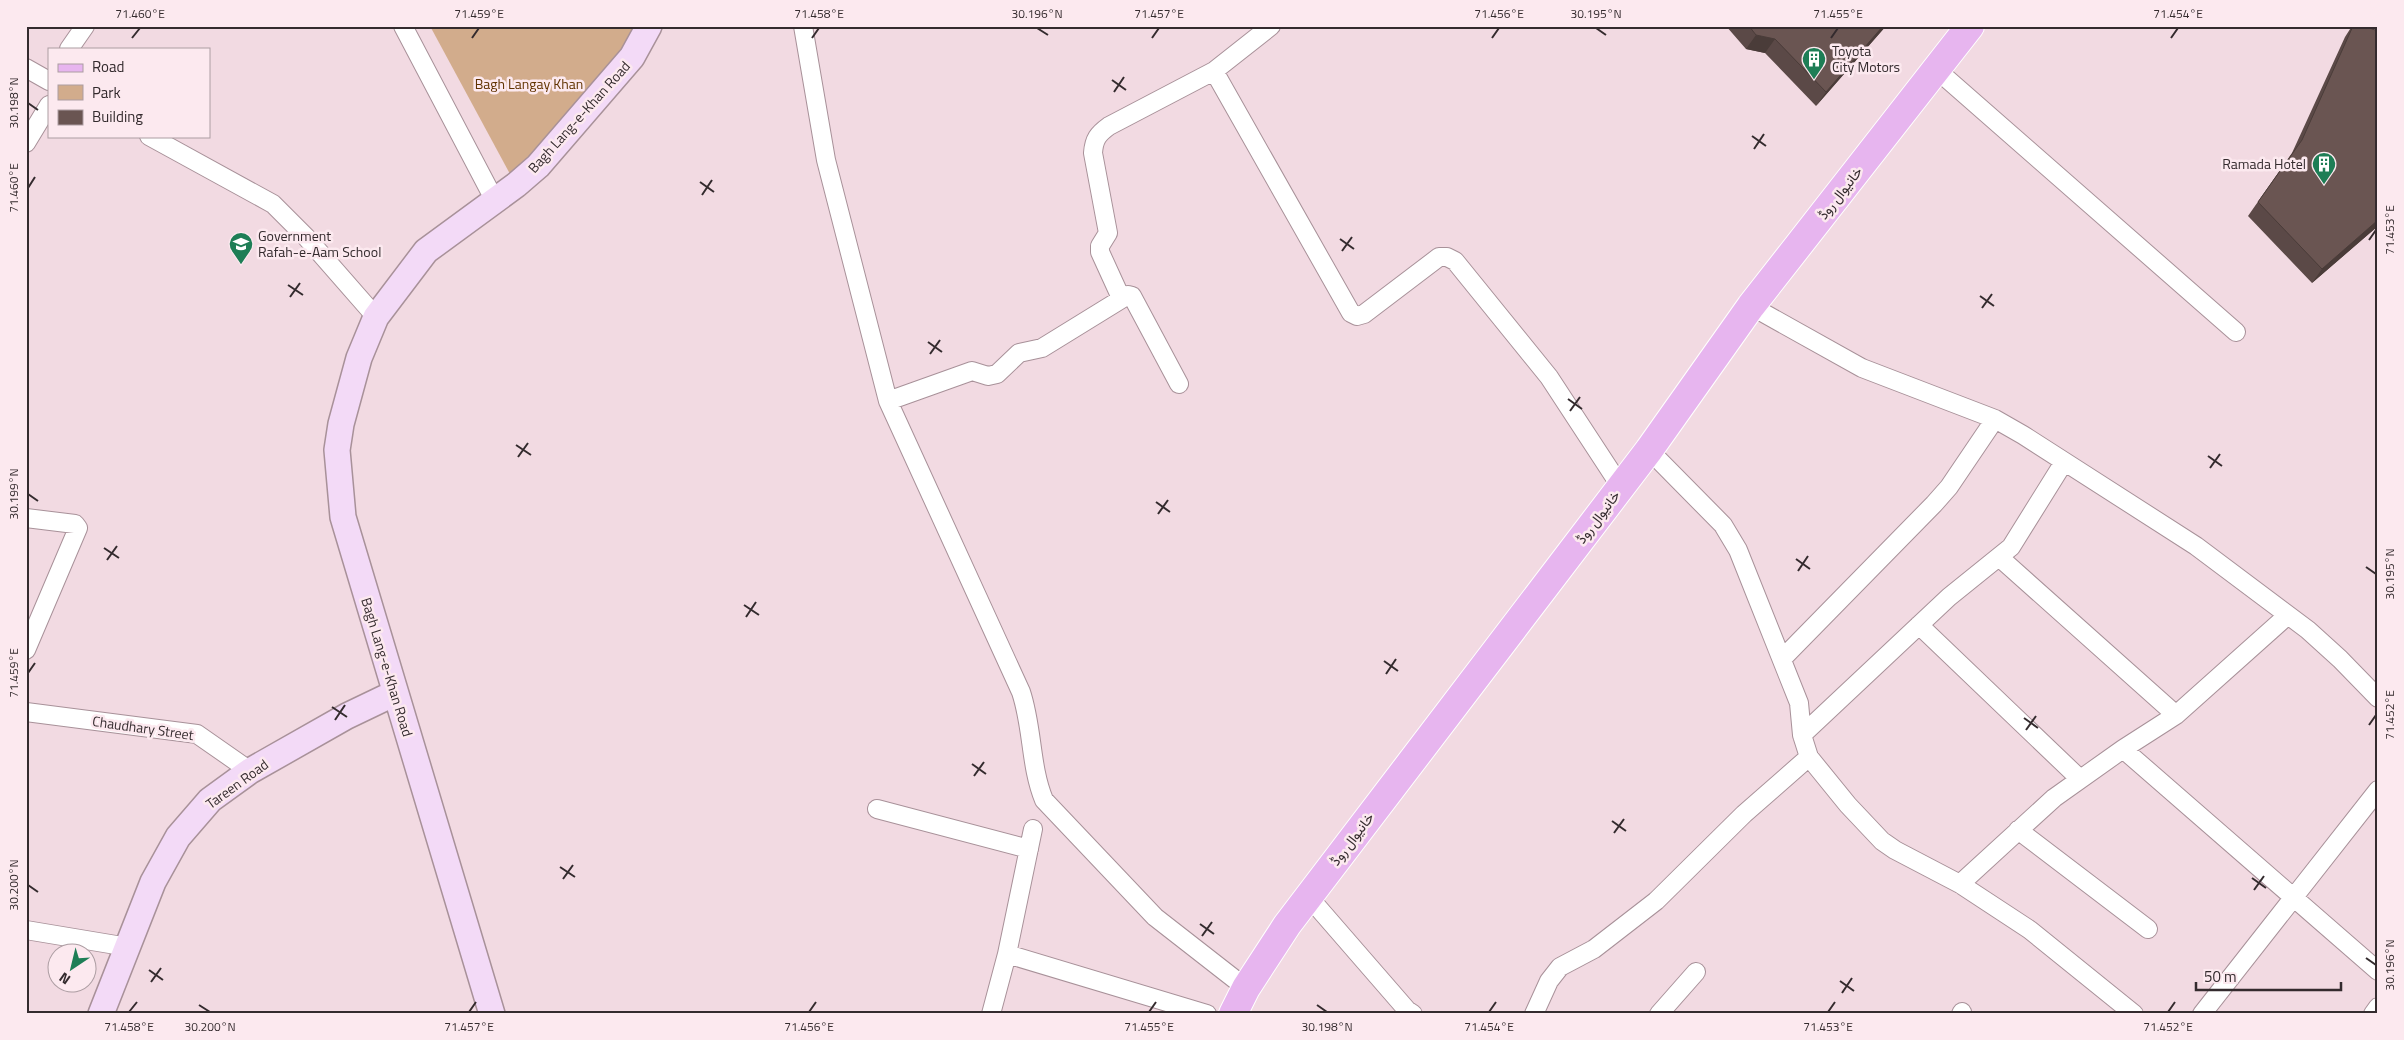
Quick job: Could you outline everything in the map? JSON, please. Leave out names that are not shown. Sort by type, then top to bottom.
[{"type":"main road","name":"خانیوال روڈ","points":[[1233,1014],[1246,988],[1308,896],[1649,450],[1751,306],[1970,26]]},
{"type":"street","points":[[70,48],[85,26]]},
{"type":"street","points":[[403,26],[495,201]]},
{"type":"street","name":"Bagh Lang-e-Khan Road","points":[[492,1014],[394,693],[343,517],[337,450],[341,424],[360,358],[376,317],[426,251],[495,201],[538,166],[632,57],[649,26]]},
{"type":"street","points":[[803,26],[826,160],[888,401],[1021,692],[1028,714],[1037,783],[1044,800],[1154,917],[1246,988]]},
{"type":"street","points":[[1122,298],[1100,252],[1100,246],[1108,233],[1093,153],[1094,142],[1099,133],[1109,126],[1214,71],[1271,26]]},
{"type":"street","points":[[26,68],[48,80]]},
{"type":"street","points":[[1937,70],[2236,332]]},
{"type":"street","points":[[1214,71],[1351,313],[1357,316],[1364,314],[1439,257],[1447,257],[1454,261],[1549,377],[1621,487]]},
{"type":"street","points":[[26,143],[48,107]]},
{"type":"street","points":[[153,138],[273,204],[306,236],[376,317]]},
{"type":"street","points":[[888,401],[972,371],[988,376],[997,374],[1019,353],[1042,348],[1128,295],[1132,296],[1179,384]]},
{"type":"street","points":[[1751,306],[1862,368],[1995,419],[2064,462],[2196,546],[2288,615],[2325,644],[2378,698]]},
{"type":"street","points":[[1782,659],[1934,504],[1949,487],[1995,419]]},
{"type":"street","points":[[1649,450],[1723,525],[1731,537],[1738,550],[1799,703],[1802,735],[1809,757],[1848,805],[1882,841],[1895,850],[1960,884],[2030,930],[2134,1014]]},
{"type":"street","points":[[1802,735],[1949,597],[2011,547],[2022,533],[2064,462]]},
{"type":"street","points":[[26,518],[75,524],[78,528],[26,650]]},
{"type":"street","points":[[1999,557],[2176,715]]},
{"type":"street","points":[[1960,884],[2054,798],[2123,749],[2176,715],[2288,615]]},
{"type":"street","points":[[1919,625],[2080,779]]},
{"type":"street","name":"Tareen Road","points":[[101,1014],[153,882],[178,837],[210,800],[250,771],[347,716],[394,693]]},
{"type":"street","name":"Chaudhary Street","points":[[26,712],[197,734],[250,771]]},
{"type":"street","points":[[2123,749],[2292,898],[2378,970]]},
{"type":"street","points":[[1534,1014],[1549,981],[1560,967],[1594,949],[1656,901],[1744,814],[1809,757]]},
{"type":"street","points":[[2202,1014],[2378,790]]},
{"type":"street","points":[[877,809],[1029,849]]},
{"type":"street","points":[[991,1014],[1007,954],[1033,829]]},
{"type":"street","points":[[2018,830],[2148,929]]},
{"type":"street","points":[[1308,896],[1407,1010],[1413,1014]]},
{"type":"street","points":[[26,930],[128,946]]},
{"type":"street","points":[[1007,954],[1208,1014]]},
{"type":"street","points":[[1659,1014],[1696,972]]},
{"type":"street","points":[[2373,1014],[2378,1007]]},
{"type":"green space","name":"Bagh Langay Khan","points":[[430,26],[649,26],[516,185]]},
{"type":"building","name":"Toyota City Motors","points":[[1749,26],[1883,26],[1826,92],[1775,39],[1756,35]]},
{"type":"building","name":"Ramada Hotel","points":[[2353,26],[2364,26],[2378,31],[2378,220],[2322,269],[2258,202],[2302,140]]},
{"type":"place","name":"Toyota City Motors","points":[[1814,80]]},
{"type":"place","name":"Ramada Hotel","points":[[2324,185]]},
{"type":"place","name":"Government Rafah-e-Aam School","points":[[241,265]]}]
